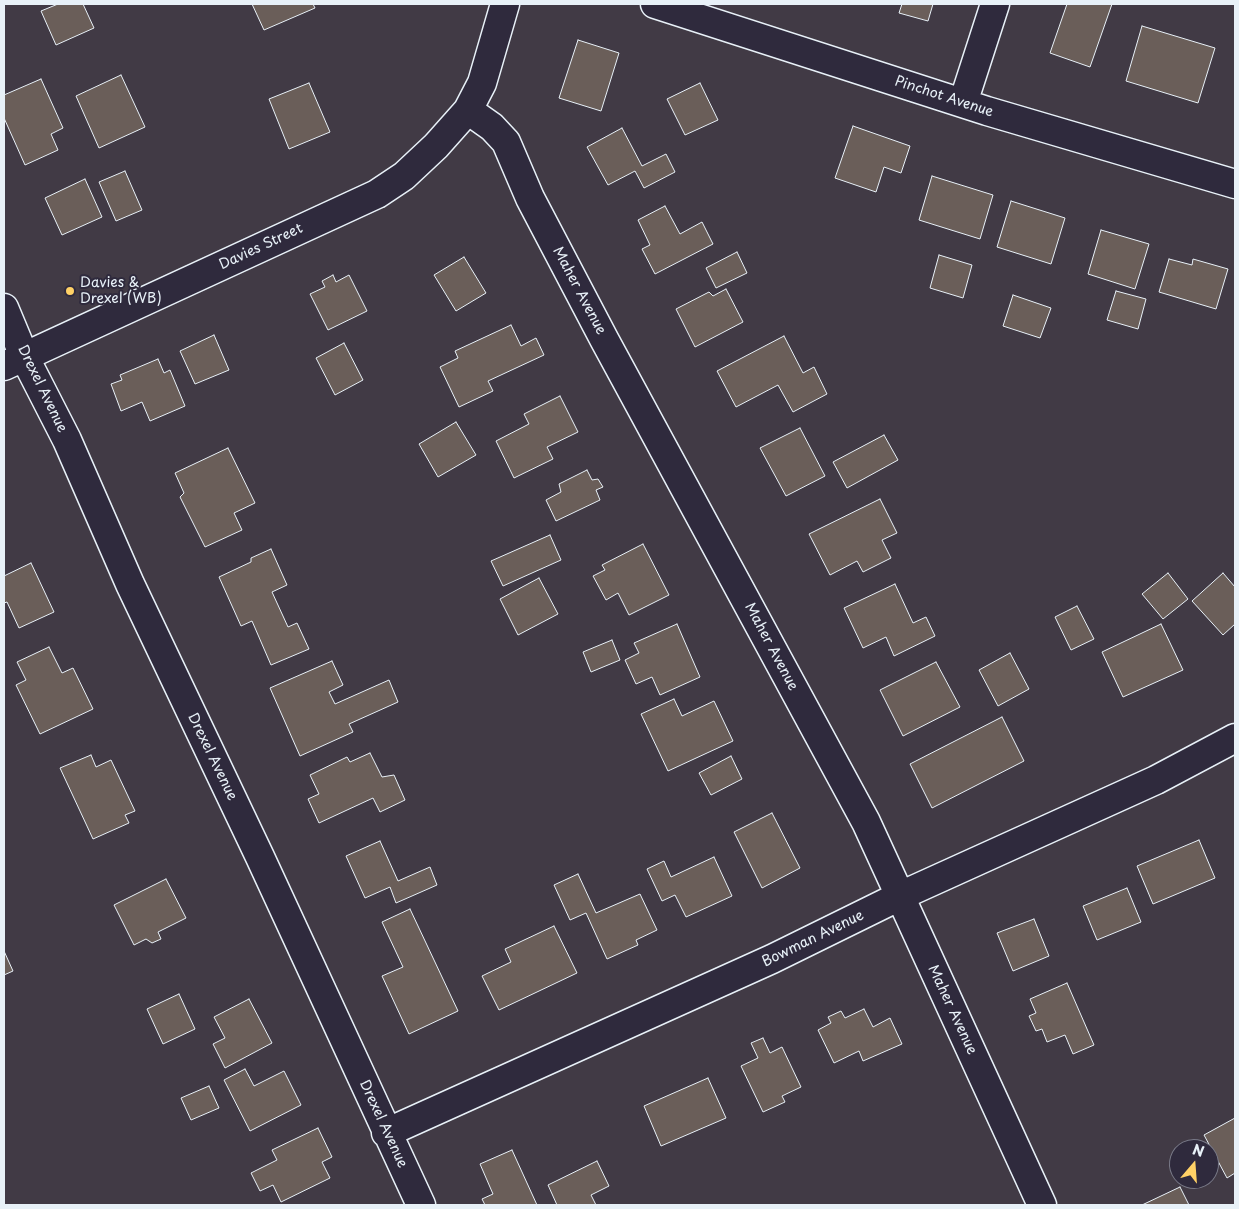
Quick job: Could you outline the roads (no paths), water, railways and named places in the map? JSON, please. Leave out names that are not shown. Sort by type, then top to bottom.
[{"type":"street","name":"Davies Street","points":[[14,361],[378,194],[404,176],[436,146],[468,110],[482,83],[504,4]]},
{"type":"street","name":"Pinchot Avenue","points":[[655,4],[963,103],[1235,184]]},
{"type":"street","points":[[963,103],[995,4]]},
{"type":"street","name":"Maher Avenue","points":[[468,110],[492,127],[506,142],[530,198],[604,339],[866,822],[1042,1205]]},
{"type":"street","name":"Drexel Avenue","points":[[4,308],[14,361],[67,440],[130,584],[260,857],[386,1133],[421,1205]]},
{"type":"street","name":"Bowman Avenue","points":[[386,1133],[772,959],[900,896],[1156,780],[1235,738]]},
{"type":"place","name":"Davies & Drexel (WB)","points":[[70,291]]}]
